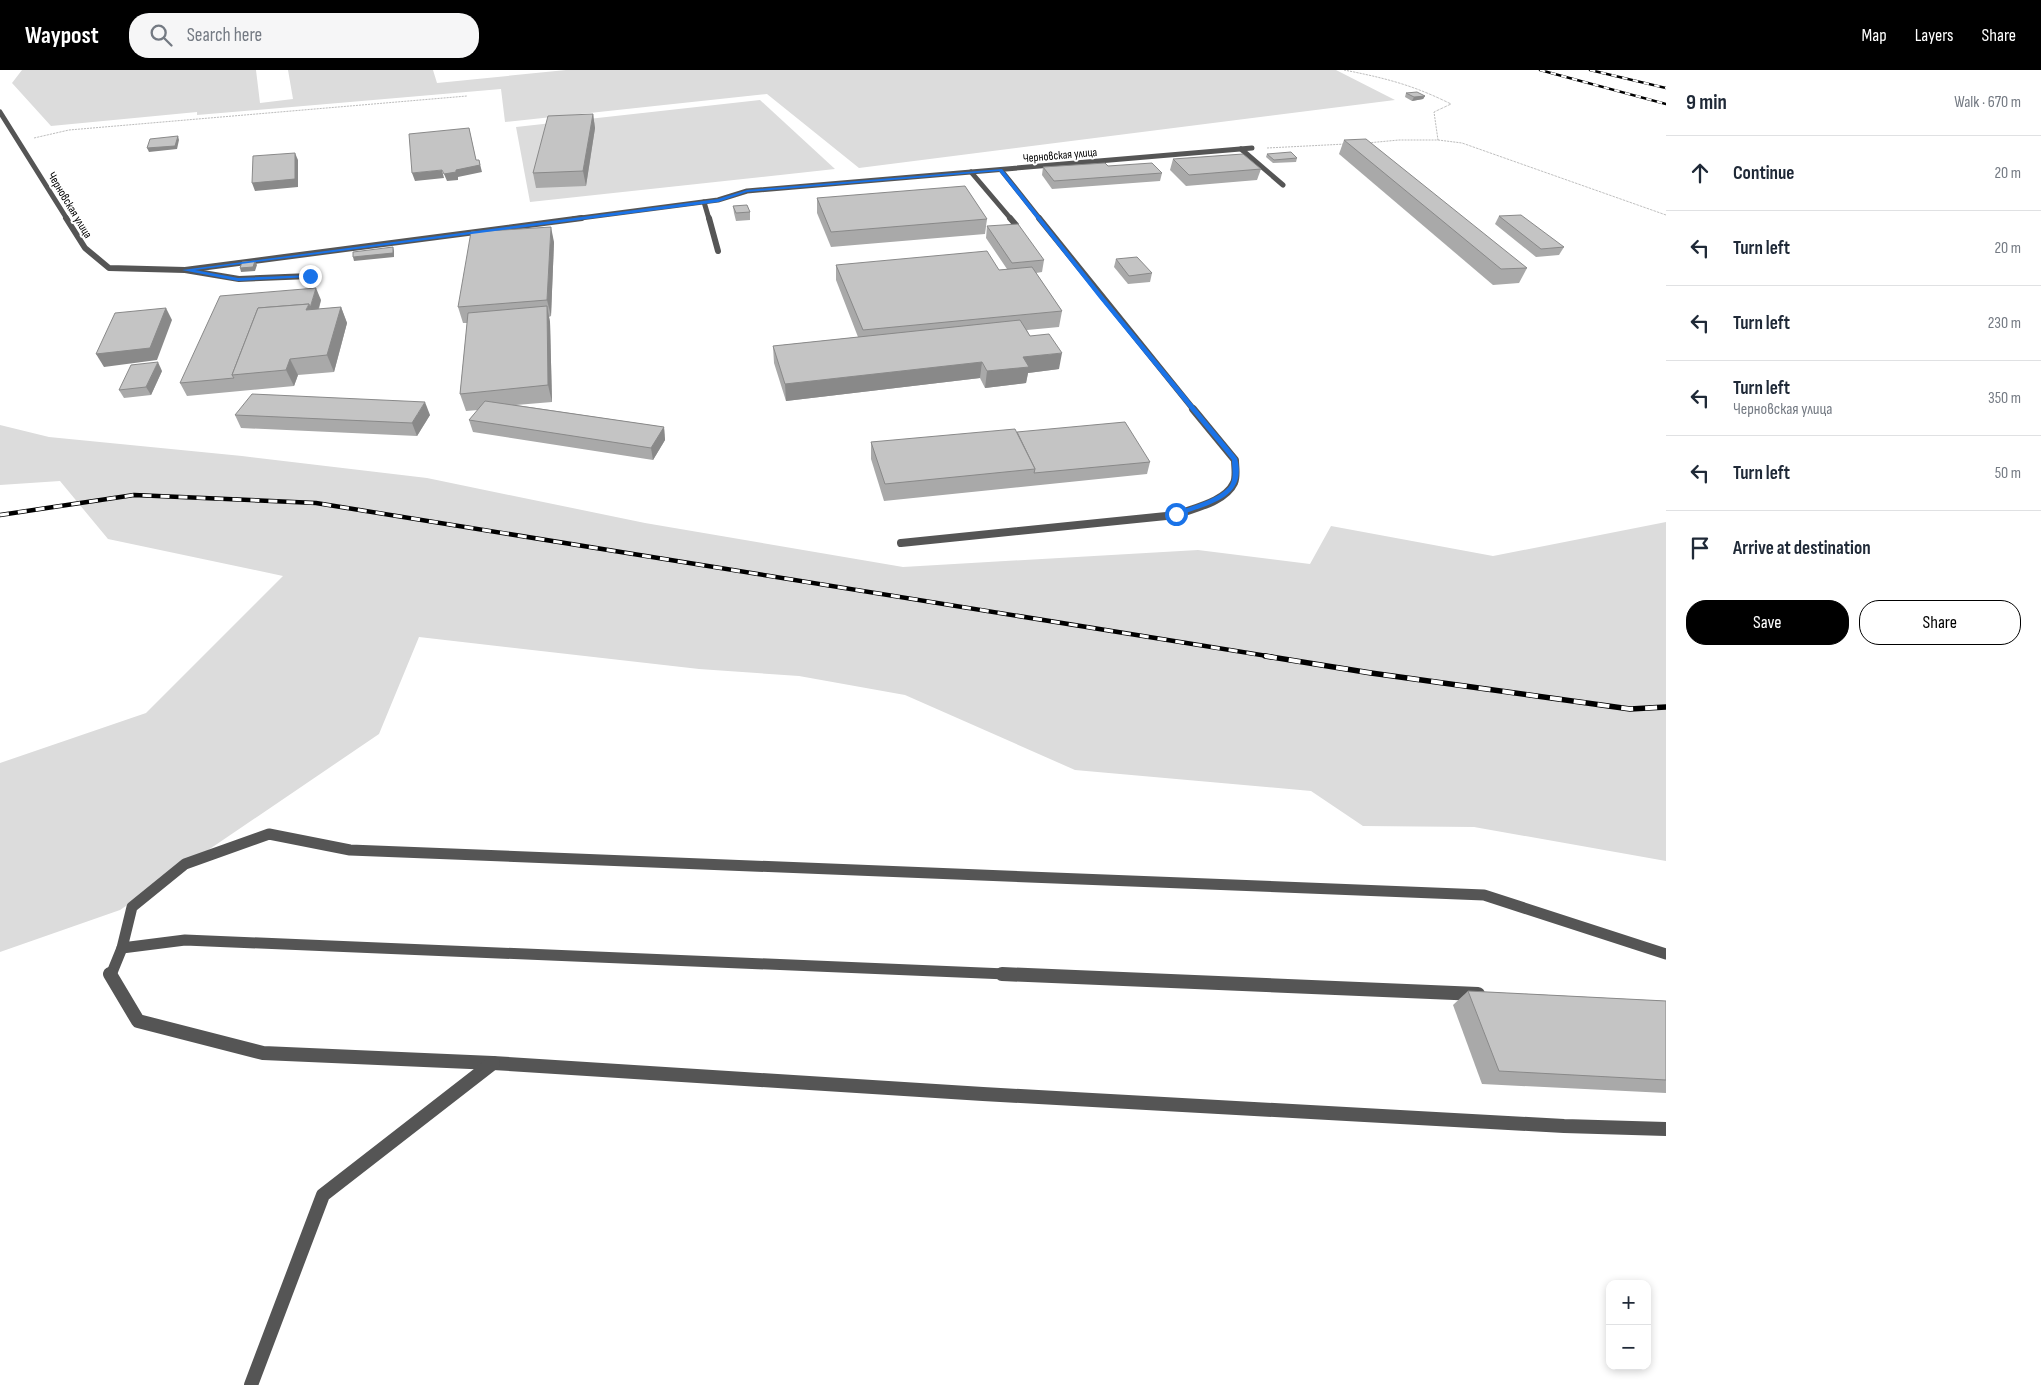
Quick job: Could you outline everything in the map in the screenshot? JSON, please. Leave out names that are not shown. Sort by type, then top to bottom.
[{"type":"street","name":"Черновская улица","points":[[0,112],[85,248],[109,268],[185,270],[704,202],[718,200],[747,191],[1252,148]]},
{"type":"street","points":[[1241,149],[1283,185]]},
{"type":"street","points":[[902,543],[1176,514],[1217,498],[1232,489],[1236,481],[1235,460],[1101,297],[1001,170]]},
{"type":"street","points":[[971,172],[1016,225],[1015,227],[1000,228]]},
{"type":"street","points":[[704,202],[718,251]]},
{"type":"street","points":[[185,270],[238,279],[310,276]]},
{"type":"street","points":[[1666,954],[1484,895],[350,850],[269,834],[185,864],[132,907],[122,948],[110,974],[138,1020],[263,1053],[493,1063],[984,1094],[1554,1126],[1666,1129]]},
{"type":"street","points":[[122,948],[185,940],[1487,994]]},
{"type":"street","points":[[251,1385],[323,1195],[493,1063]]},
{"type":"path","points":[[1344,70],[1391,79],[1452,104],[1434,112],[1438,140]]},
{"type":"path","points":[[19,141],[69,130],[467,96]]},
{"type":"path","points":[[1363,143],[1399,140],[1438,140],[1462,143],[1666,215]]},
{"type":"path","points":[[1252,148],[1354,144]]},
{"type":"shaded area","points":[[22,70],[256,70],[260,103],[293,99],[288,70],[433,70],[437,83],[566,70],[1336,70],[1395,100],[859,168],[767,94],[505,122],[501,89],[197,115],[197,112],[51,126],[12,83]]},
{"type":"shaded area","points":[[760,100],[835,169],[530,202],[516,127]]},
{"type":"shaded area","points":[[0,425],[49,437],[242,456],[427,478],[645,523],[903,567],[1198,550],[1310,564],[1331,526],[1493,556],[1666,522],[1666,861],[1474,827],[1363,826],[1311,791],[1075,770],[905,695],[799,676],[699,669],[419,637],[379,734],[120,910],[0,952],[0,763],[146,713],[283,576],[108,539],[60,481],[0,485]]},
{"type":"building","points":[[1417,92],[1425,96],[1414,97],[1406,93]]},
{"type":"building","points":[[593,114],[583,171],[533,173],[548,116]]},
{"type":"building","points":[[469,128],[476,160],[479,160],[480,165],[444,174],[442,170],[412,173],[409,134]]},
{"type":"building","points":[[178,136],[175,146],[147,148],[150,139]]},
{"type":"building","points":[[1366,139],[1527,268],[1501,269],[1344,140]]},
{"type":"building","points":[[1291,152],[1297,158],[1274,160],[1267,154]]},
{"type":"building","points":[[295,153],[295,179],[252,183],[253,156]]},
{"type":"building","points":[[1243,154],[1261,169],[1189,175],[1173,159]]},
{"type":"building","points":[[1105,163],[1108,166],[1152,163],[1162,173],[1054,181],[1043,167]]},
{"type":"building","points":[[965,186],[987,219],[831,232],[817,198]]},
{"type":"building","points":[[747,205],[750,212],[736,213],[733,206]]},
{"type":"building","points":[[1521,215],[1564,247],[1541,249],[1499,216]]},
{"type":"building","points":[[1018,224],[1044,260],[1012,263],[987,226]]},
{"type":"building","points":[[551,227],[547,300],[458,307],[471,232]]},
{"type":"building","points":[[393,247],[393,253],[353,257],[353,252]]},
{"type":"building","points":[[987,251],[999,270],[1032,267],[1062,311],[863,330],[836,265]]},
{"type":"building","points":[[1137,257],[1152,273],[1129,276],[1116,259]]},
{"type":"building","points":[[255,261],[253,267],[240,268],[242,262]]},
{"type":"building","points":[[316,288],[310,308],[309,304],[258,308],[232,375],[234,378],[180,383],[220,296]]},
{"type":"building","points":[[309,304],[306,310],[341,307],[327,355],[290,359],[286,370],[232,375],[258,308]]},
{"type":"building","points":[[547,306],[548,385],[460,394],[468,313]]},
{"type":"building","points":[[166,308],[150,348],[96,354],[115,313]]},
{"type":"building","points":[[1020,320],[1030,336],[1049,334],[1062,353],[1023,357],[1029,367],[987,371],[982,362],[785,384],[773,346]]},
{"type":"building","points":[[158,362],[146,387],[119,390],[131,365]]},
{"type":"building","points":[[252,394],[425,402],[412,423],[235,415]]},
{"type":"building","points":[[485,401],[664,427],[651,448],[469,420]]},
{"type":"building","points":[[1125,422],[1150,462],[1034,473],[1035,469],[1017,432]]},
{"type":"building","points":[[1015,429],[1035,469],[885,484],[871,442]]},
{"type":"building","points":[[1468,991],[1666,1001],[1666,1080],[1499,1071]]},
{"type":"railway","points":[[1540,70],[1666,104]]},
{"type":"railway","points":[[1590,70],[1666,88]]},
{"type":"railway","points":[[0,515],[134,495],[316,503],[1273,657]]},
{"type":"railway","points":[[1265,656],[1371,673],[1630,709],[1666,707]]},
{"type":"route","points":[[310,276],[238,279],[185,270],[718,200],[747,191],[1001,170],[1101,297],[1235,460],[1236,481],[1232,489],[1217,498],[1176,514]]}]
